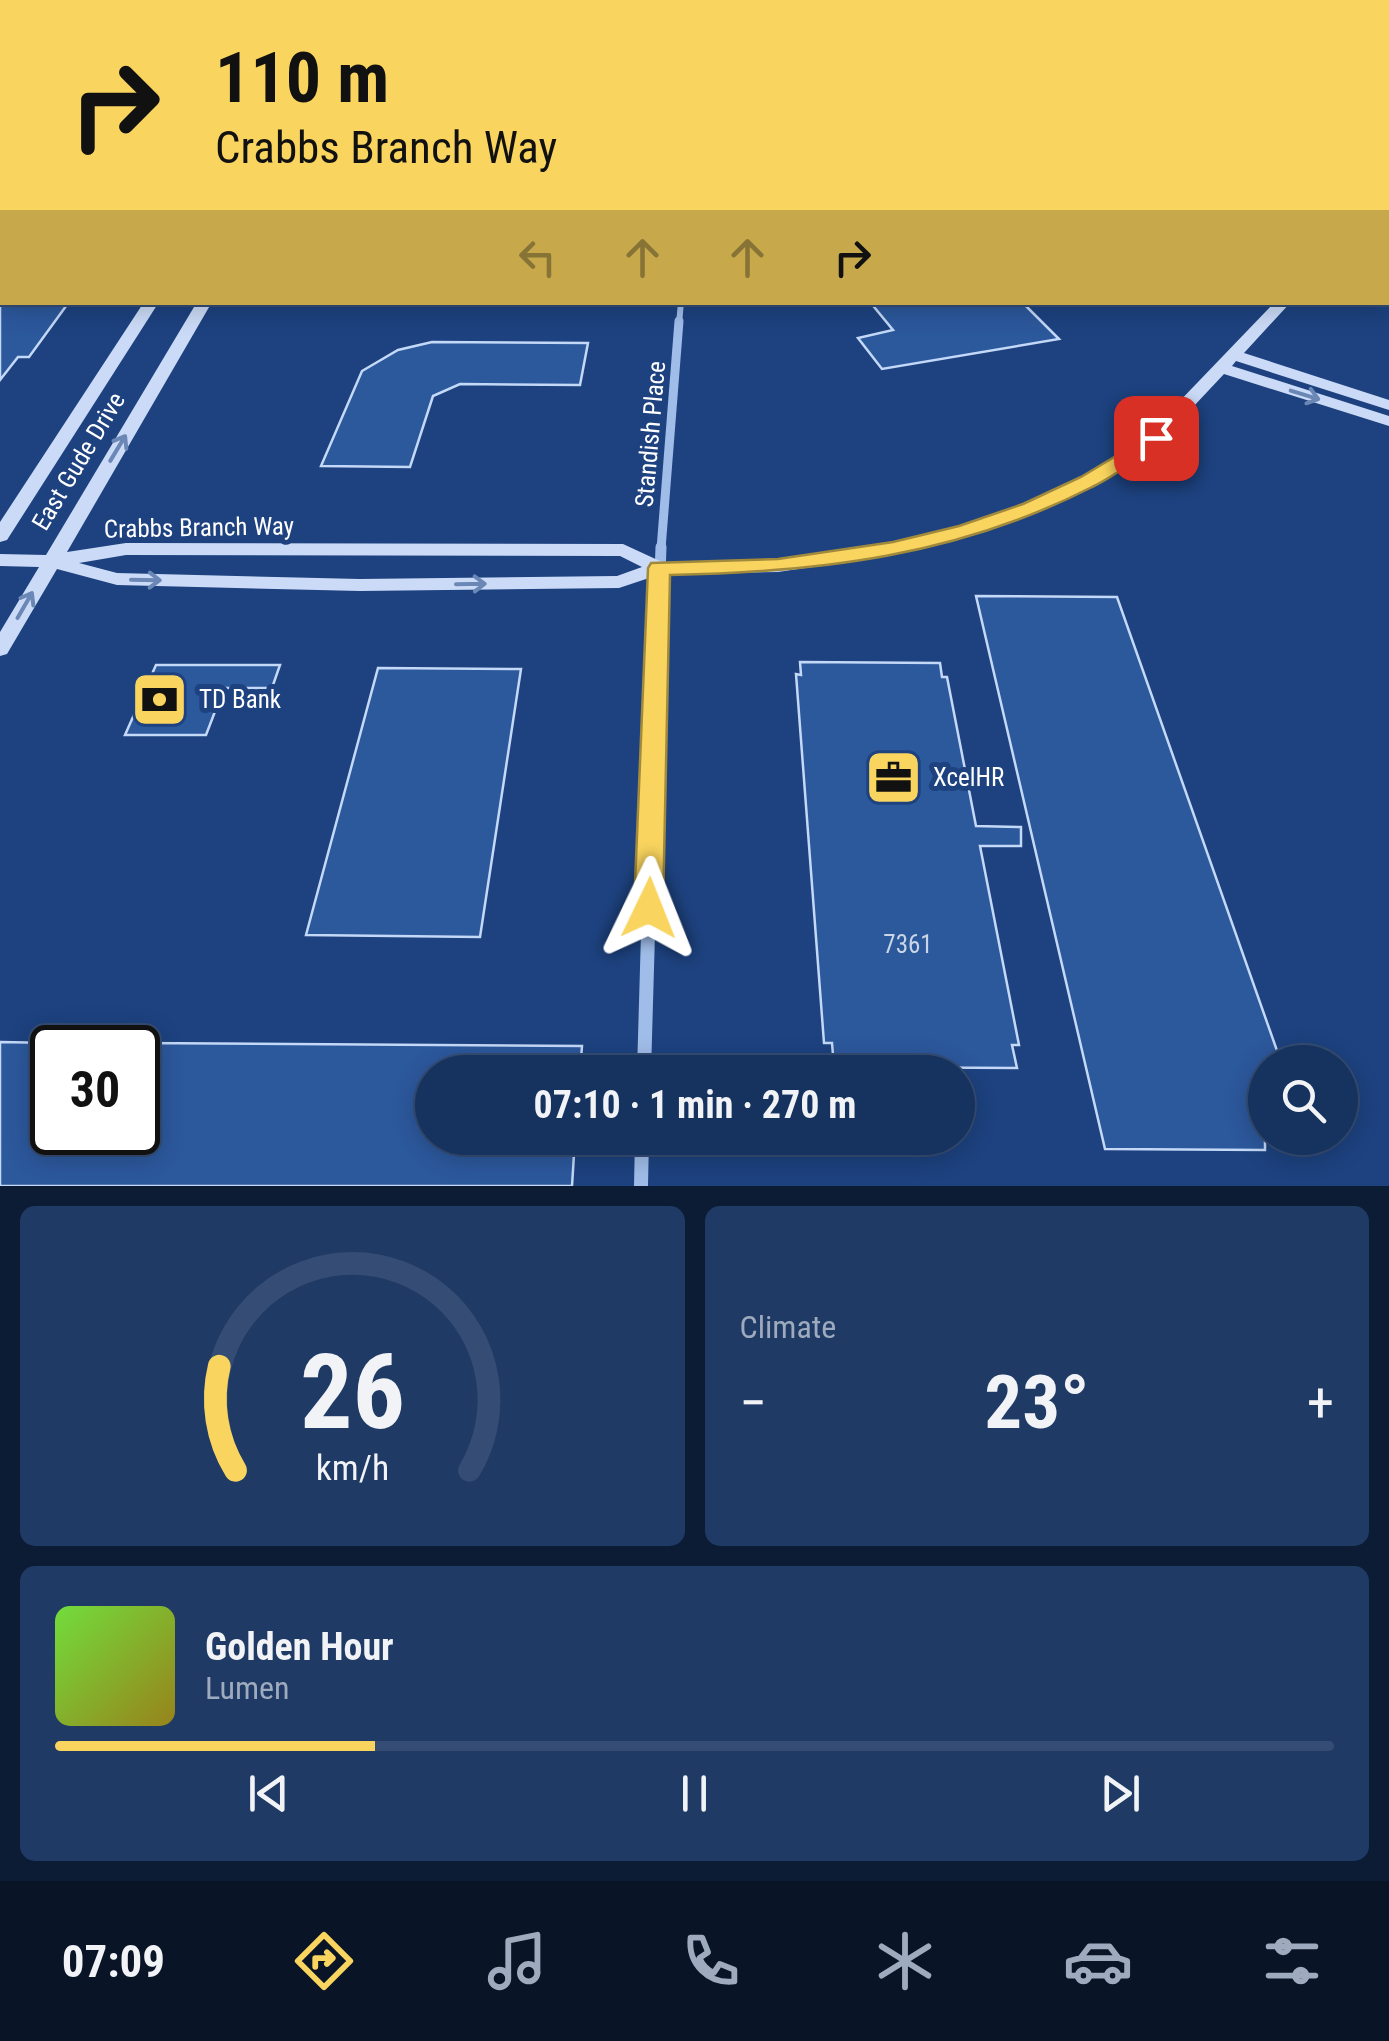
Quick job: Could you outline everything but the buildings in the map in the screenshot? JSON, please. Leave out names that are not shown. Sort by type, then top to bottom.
[{"type":"street","name":"East Gude Drive","points":[[0,536],[150,305]]},
{"type":"street","name":"East Gude Drive","points":[[0,648],[203,305]]},
{"type":"street","name":"Standish Place","points":[[645,1055],[659,568],[681,305]]},
{"type":"street","name":"Crabbs Branch Way","points":[[50,562],[117,579],[360,584],[619,582],[659,568],[778,566],[893,549],[998,520],[1089,481],[1156,438],[1281,305]]},
{"type":"street","points":[[1228,362],[1389,405]]},
{"type":"street","points":[[1228,362],[1389,421]]},
{"type":"street","name":"Crabbs Branch Way","points":[[50,562],[126,549],[623,550],[659,568]]},
{"type":"street","points":[[0,560],[50,562]]},
{"type":"street","points":[[641,1186],[642,1155]]},
{"type":"place","name":"TD Bank","points":[[160,699]]},
{"type":"place","name":"XcelHR","points":[[894,777]]},
{"type":"route","points":[[649,908],[659,568],[778,566],[893,549],[965,532],[1089,481],[1156,438]]}]
